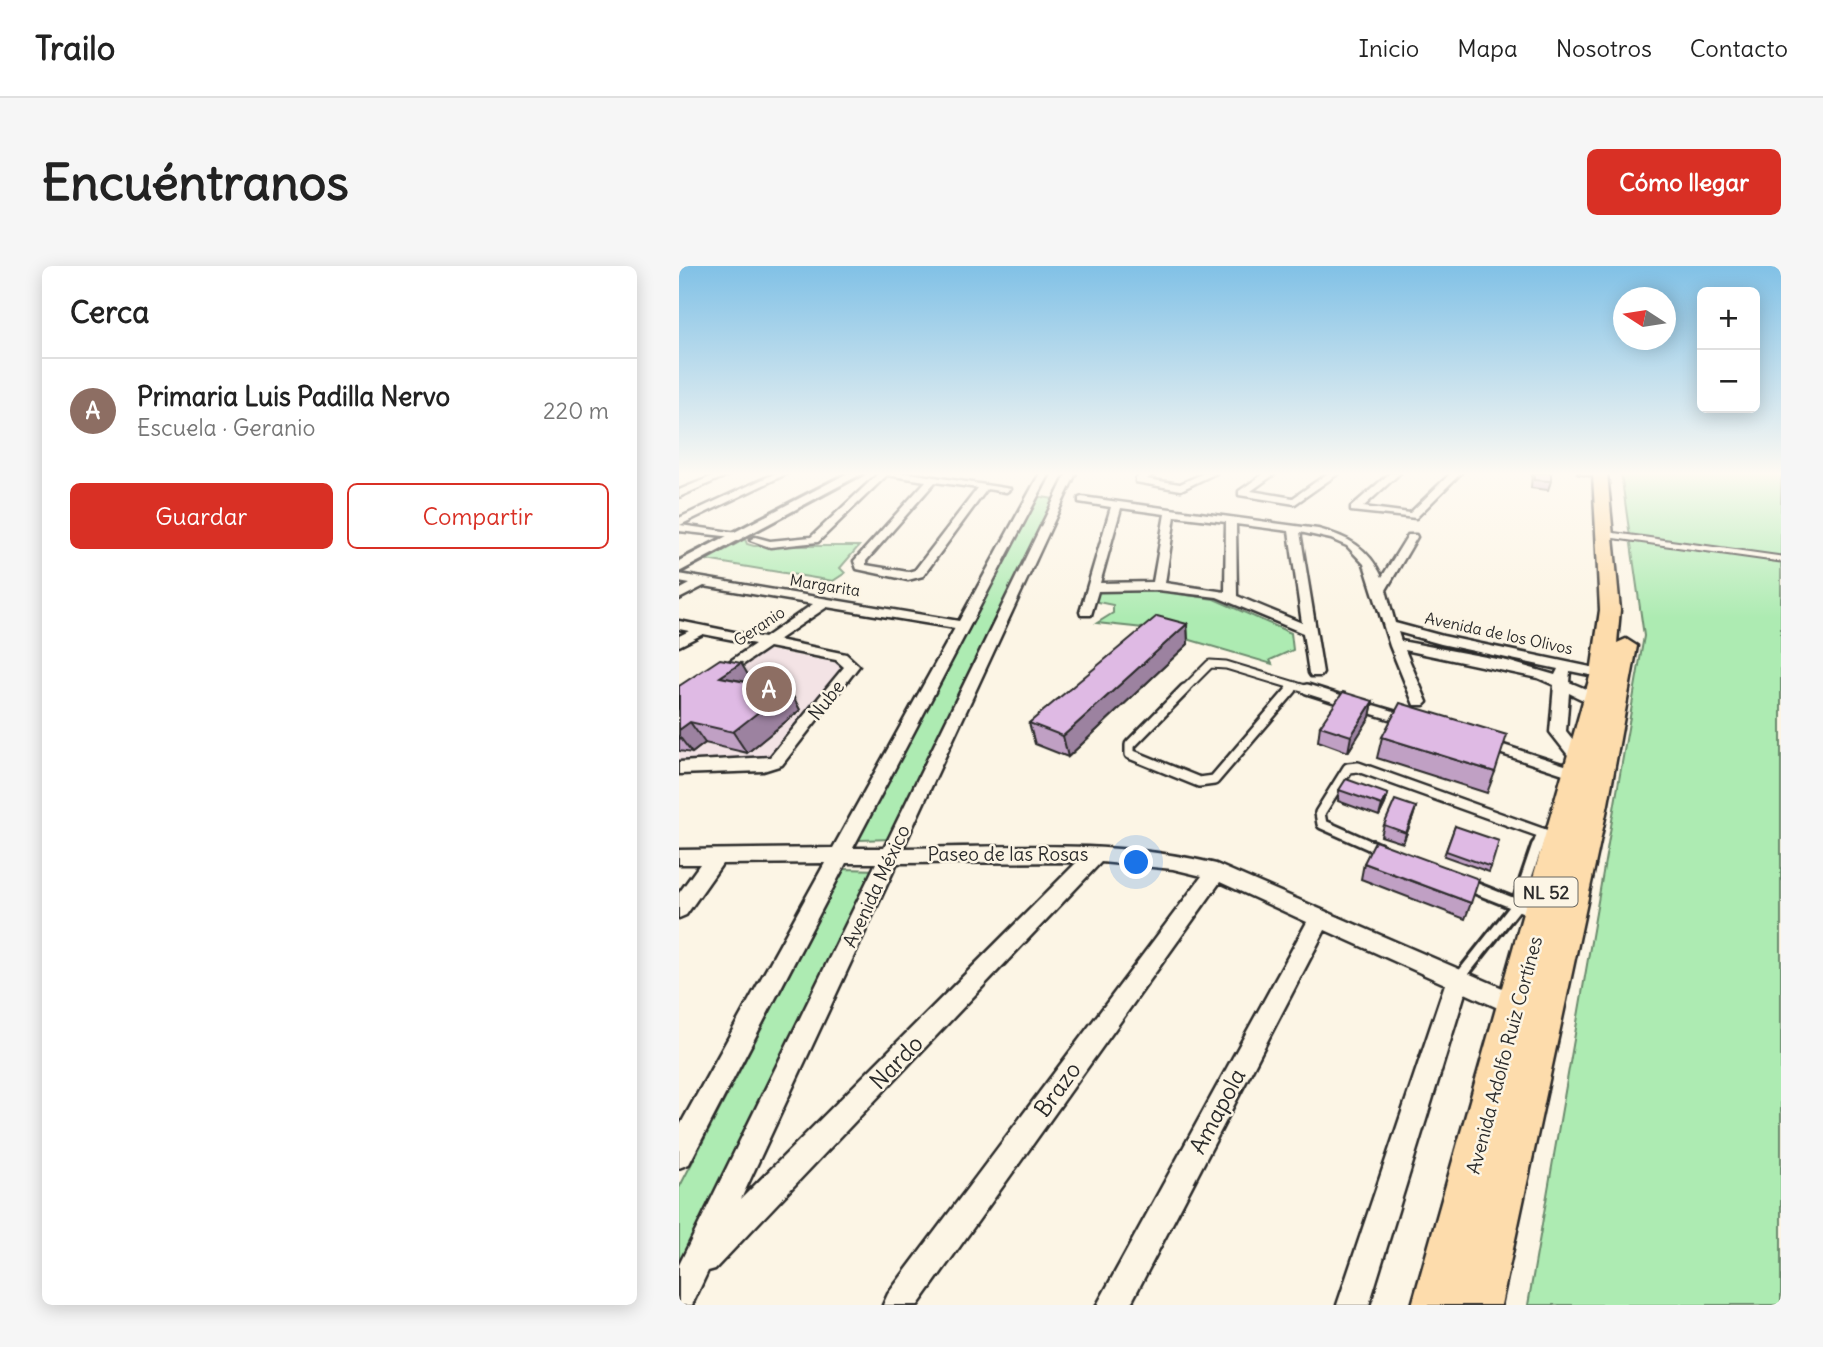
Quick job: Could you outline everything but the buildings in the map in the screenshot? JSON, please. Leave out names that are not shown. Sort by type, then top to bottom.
[{"type":"main road","name":"Avenida Adolfo Ruiz Cortínes","points":[[1437,1305],[1530,1012],[1529,910],[1551,836],[1588,760],[1606,692],[1610,610],[1607,521]]},
{"type":"main road","points":[[1476,1305],[1530,1012],[1588,760]]},
{"type":"street","points":[[679,567],[756,521]]},
{"type":"street","points":[[679,557],[759,521]]},
{"type":"street","points":[[755,540],[769,544],[814,540],[833,521]]},
{"type":"street","points":[[895,521],[860,561],[861,567],[908,576],[919,573],[957,521]]},
{"type":"street","points":[[679,1154],[965,626],[1018,521]]},
{"type":"street","name":"Avenida México","points":[[679,1299],[891,854],[1059,521]]},
{"type":"street","points":[[1086,612],[1112,521]]},
{"type":"street","points":[[1158,586],[1169,521]]},
{"type":"street","points":[[1231,521],[1231,596]]},
{"type":"street","points":[[1243,521],[1330,534],[1361,549],[1381,588],[1395,644],[1419,702]]},
{"type":"street","points":[[679,528],[730,536]]},
{"type":"street","points":[[1294,528],[1316,673]]},
{"type":"street","points":[[1381,588],[1412,537]]},
{"type":"street","name":"Margarita","points":[[679,578],[965,626]]},
{"type":"street","points":[[679,595],[702,582]]},
{"type":"street","points":[[1092,587],[1158,586],[1231,596],[1308,630]]},
{"type":"street","name":"Geranio","points":[[679,703],[825,602]]},
{"type":"street","points":[[679,625],[766,642]]},
{"type":"street","name":"Avenida de los Olivos","points":[[1389,625],[1441,640],[1564,665],[1606,692]]},
{"type":"street","points":[[679,642],[700,629]]},
{"type":"street","name":"Nube","points":[[679,768],[763,765],[785,753],[852,666],[841,657],[766,642]]},
{"type":"street","name":"Avenida de los Olivos","points":[[1395,644],[1508,666],[1606,692]]},
{"type":"street","points":[[1564,665],[1558,732],[1588,760]]},
{"type":"street","name":"Paseo de las Rosas","points":[[679,857],[1097,855],[1173,861],[1216,872],[1530,1012]]},
{"type":"street","name":"Nardo","points":[[694,1269],[1097,855]]},
{"type":"street","points":[[679,909],[716,857]]},
{"type":"street","name":"Brazo","points":[[899,1305],[1216,872]]},
{"type":"street","name":"Amapola","points":[[1113,1305],[1320,918]]},
{"type":"street","points":[[1353,1305],[1457,981]]},
{"type":"lane","points":[[1609,535],[1781,559]]},
{"type":"lane","points":[[1295,686],[1214,780],[1199,782],[1130,754],[1130,745],[1210,664],[1226,665],[1295,686],[1413,722]]},
{"type":"lane","points":[[1479,742],[1588,760]]},
{"type":"lane","points":[[1390,854],[1322,824],[1320,813],[1348,768],[1358,767],[1551,836]]},
{"type":"lane","points":[[1454,879],[1529,910],[1457,981]]},
{"type":"shaded area","points":[[768,650],[843,664],[772,761],[679,760],[679,713]]},
{"type":"green space","points":[[1023,521],[1043,521],[894,839],[858,840]]},
{"type":"green space","points":[[1628,521],[1781,521],[1781,1305],[1528,1305],[1644,636]]},
{"type":"green space","points":[[745,539],[747,544],[754,546],[859,546],[840,568],[845,573],[833,581],[706,560]]},
{"type":"green space","points":[[1093,591],[1160,591],[1214,599],[1291,633],[1293,650],[1270,660],[1272,664],[1153,629],[1097,623],[1113,613],[1113,605],[1093,601]]},
{"type":"green space","points":[[844,869],[878,870],[679,1288],[679,1188]]},
{"type":"place","name":"Primaria Luis Padilla Nervo","points":[[769,689]]}]
